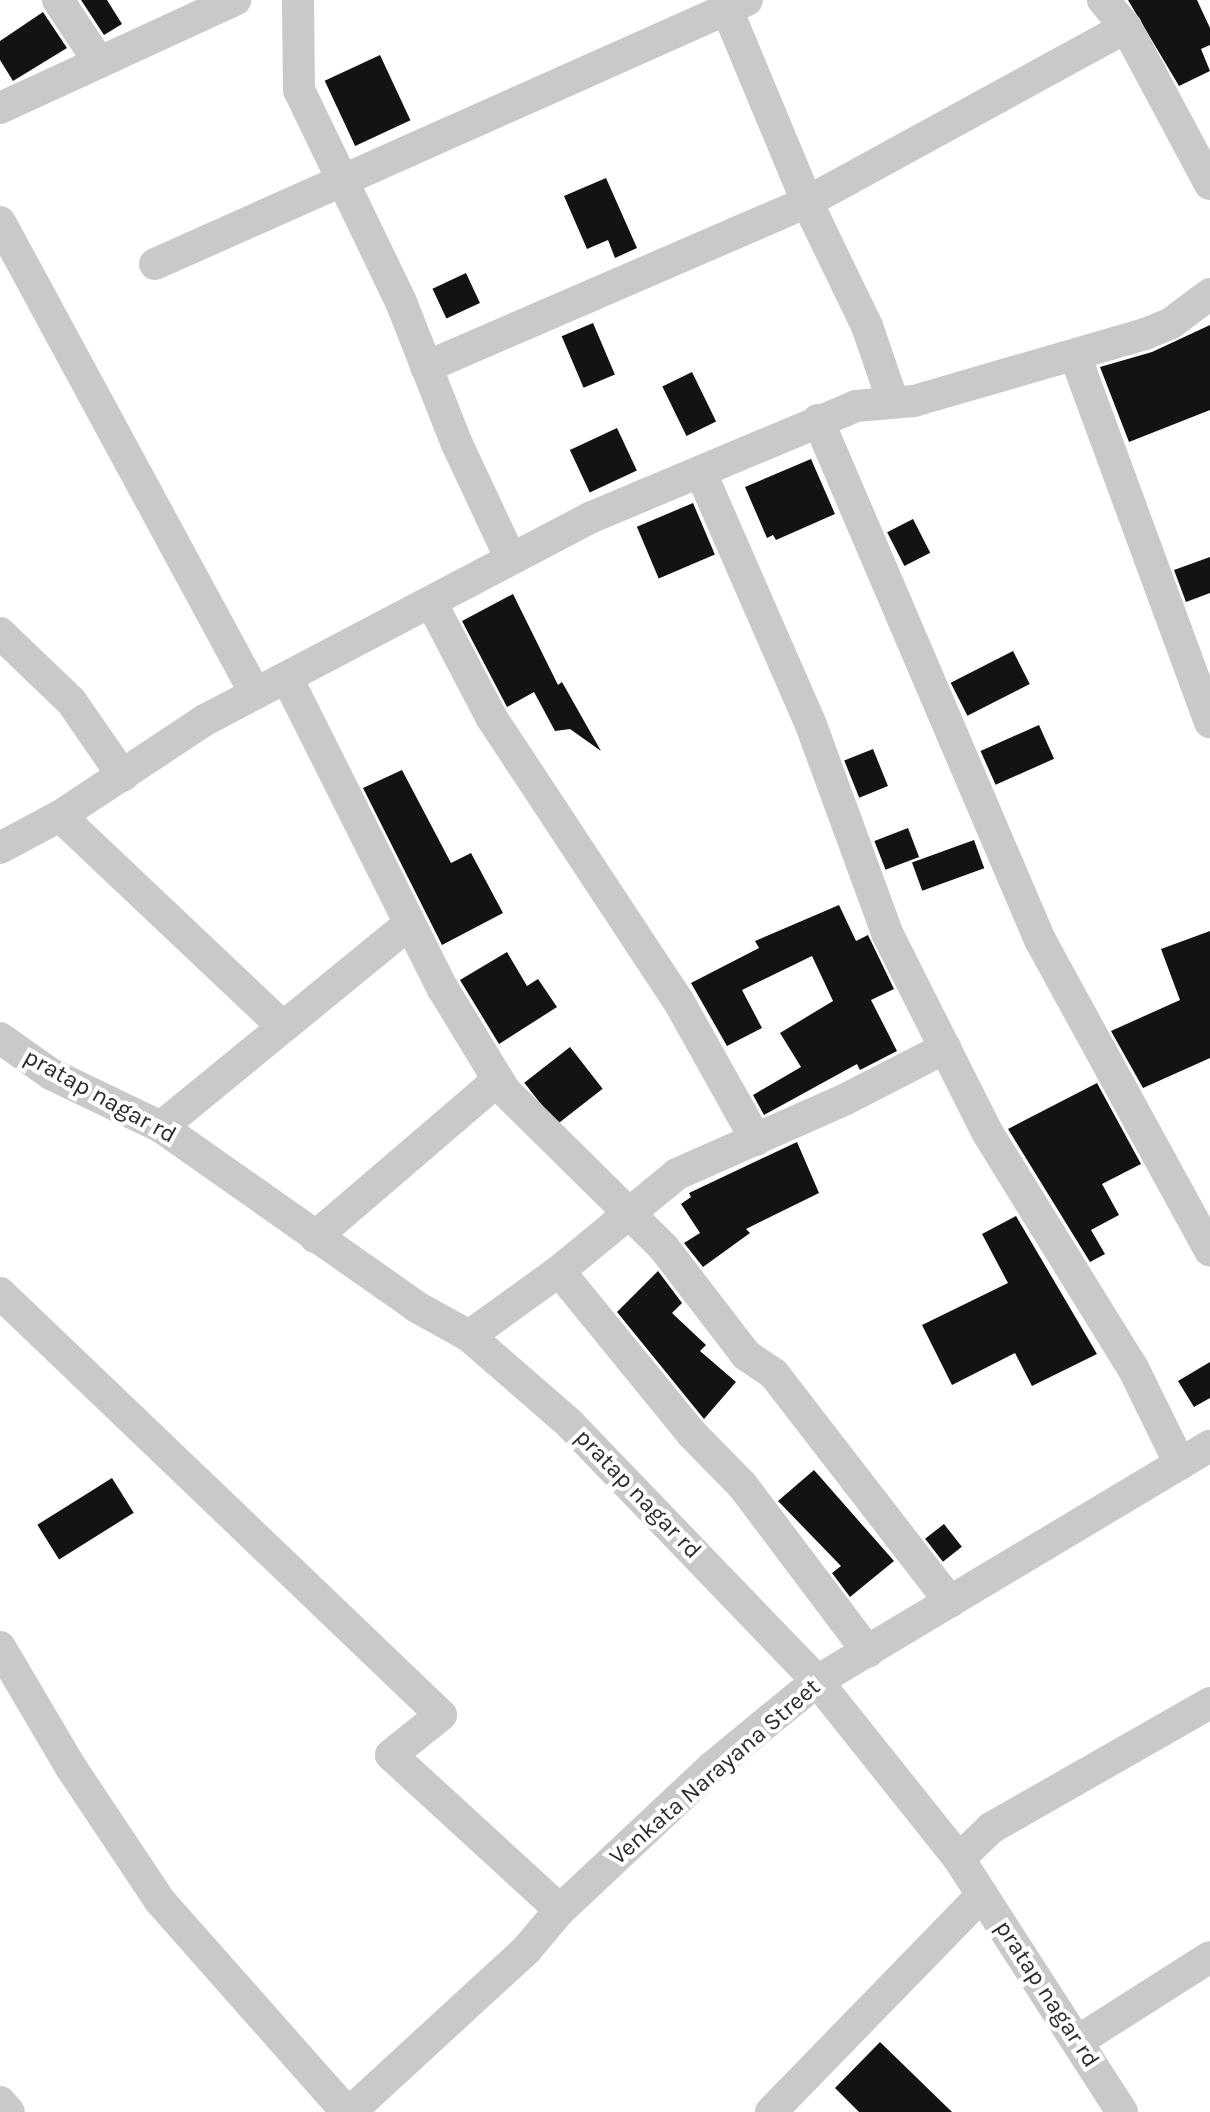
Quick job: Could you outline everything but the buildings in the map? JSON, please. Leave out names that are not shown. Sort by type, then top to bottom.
[{"type":"street","points":[[58,0],[97,59]]},
{"type":"street","points":[[0,108],[97,59],[235,0]]},
{"type":"street","points":[[298,0],[299,90],[344,181],[510,557]]},
{"type":"street","points":[[1103,0],[1126,27],[1210,184]]},
{"type":"street","points":[[155,264],[733,3],[807,202],[848,282],[892,399]]},
{"type":"street","points":[[426,367],[807,202],[1126,27]]},
{"type":"street","points":[[0,222],[255,693]]},
{"type":"street","points":[[6,837],[60,816],[205,720],[431,602],[510,557],[818,420],[892,399],[914,401],[1076,358],[1170,324],[1210,294]]},
{"type":"street","points":[[1076,358],[1129,514],[1210,722]]},
{"type":"street","points":[[818,420],[1040,940],[1210,1250]]},
{"type":"street","points":[[701,473],[811,725],[875,907],[945,1048],[1032,1211],[1133,1368],[1180,1464]]},
{"type":"street","points":[[431,602],[491,717],[679,1002],[756,1140]]},
{"type":"street","points":[[0,633],[71,701],[123,776]]},
{"type":"street","points":[[287,678],[409,924],[512,1101],[630,1213],[727,1324],[746,1355],[774,1374],[950,1602]]},
{"type":"street","points":[[60,816],[282,1026]]},
{"type":"street","points":[[161,1127],[409,924]]},
{"type":"street","name":"pratap nagar rd","points":[[0,1038],[51,1074],[161,1127],[417,1307],[469,1336],[569,1423],[817,1681],[959,1859],[1122,2112]]},
{"type":"street","points":[[469,1336],[559,1271],[677,1174],[756,1140],[945,1048]]},
{"type":"street","points":[[315,1237],[498,1080]]},
{"type":"street","points":[[559,1271],[692,1434],[742,1485],[868,1652]]},
{"type":"street","points":[[0,1293],[441,1715],[391,1755],[560,1910]]},
{"type":"street","name":"Venkata Narayana Street","points":[[348,2112],[527,1949],[560,1910],[711,1768],[817,1681],[1210,1446]]},
{"type":"street","points":[[0,1647],[72,1769],[160,1901],[348,2112]]},
{"type":"street","points":[[959,1859],[991,1828],[1210,1703]]},
{"type":"street","points":[[771,2112],[982,1895]]},
{"type":"street","points":[[1078,2041],[1210,1957]]},
{"type":"street","points":[[0,2102],[9,2112]]}]
